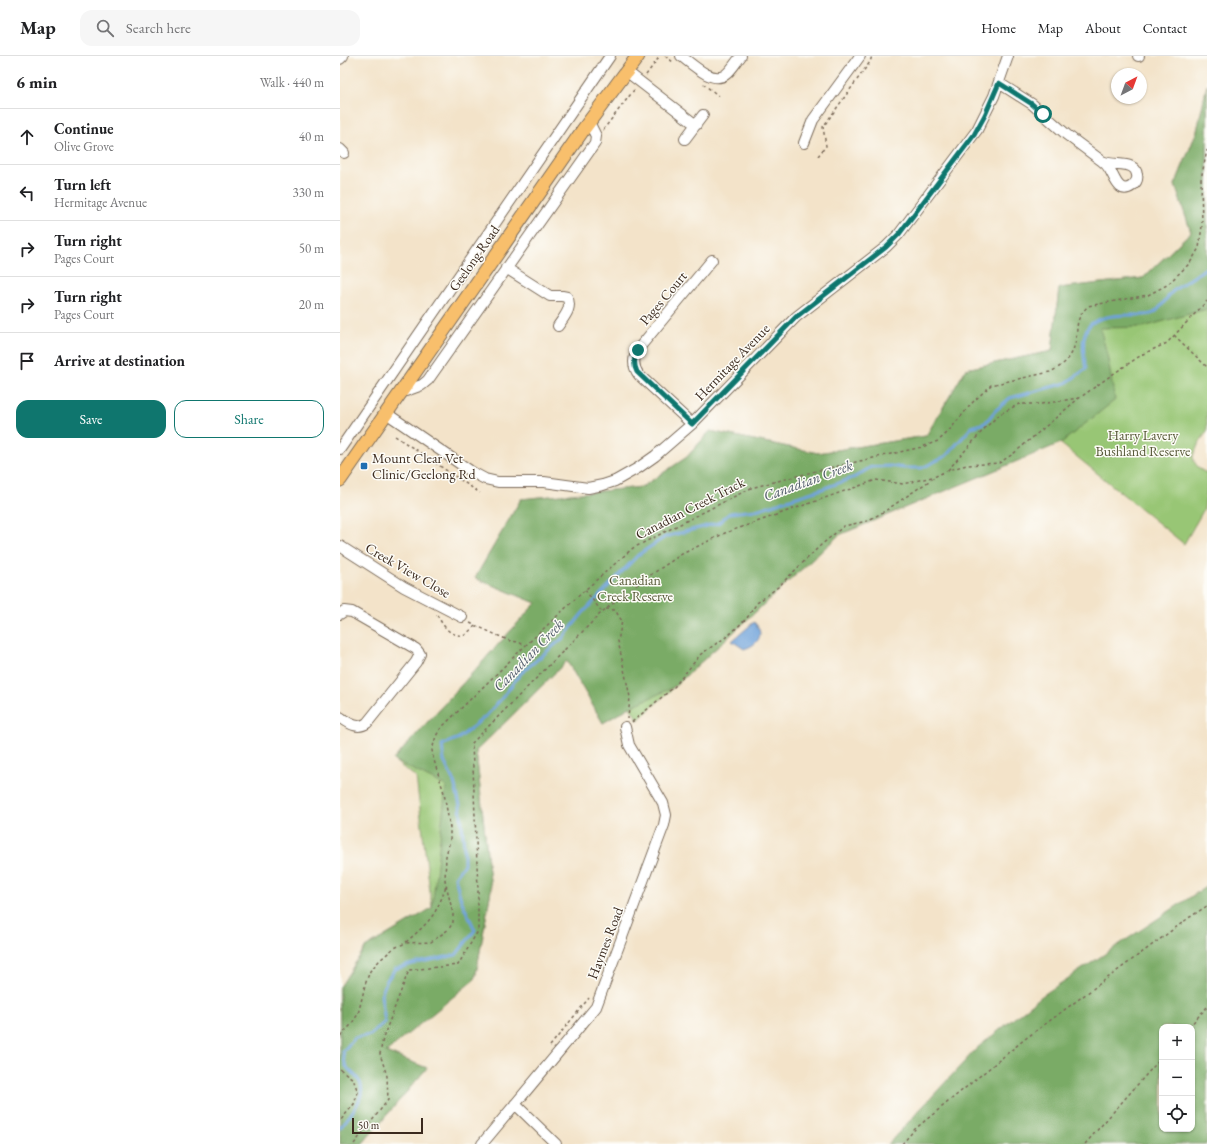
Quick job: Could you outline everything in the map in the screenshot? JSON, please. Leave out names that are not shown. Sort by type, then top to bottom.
[{"type":"main road","name":"Geelong Road","points":[[341,476],[589,122],[638,56]]},
{"type":"street","points":[[340,59],[343,56]]},
{"type":"street","points":[[340,449],[610,56]]},
{"type":"street","points":[[681,56],[707,75],[715,78],[720,78],[726,74],[741,56]]},
{"type":"street","points":[[804,143],[813,120],[860,56]]},
{"type":"street","name":"Hermitage Avenue","points":[[386,413],[472,472],[485,479],[504,483],[544,482],[585,488],[607,484],[630,473],[655,456],[692,424],[793,320],[886,247],[899,234],[974,135],[987,111],[999,83],[1008,56]]},
{"type":"street","points":[[626,72],[696,124]]},
{"type":"street","points":[[999,83],[1032,104],[1067,135],[1102,161]]},
{"type":"street","points":[[685,139],[703,115]]},
{"type":"street","points":[[400,393],[424,384],[431,376],[595,143],[596,136],[589,122]]},
{"type":"street","name":"Pages Court","points":[[692,424],[639,375],[635,368],[634,362],[638,350],[712,260]]},
{"type":"street","points":[[506,268],[550,296],[567,297],[570,303],[569,309],[558,326]]},
{"type":"street","name":"Creek View Close","points":[[340,546],[404,587],[462,617]]},
{"type":"street","points":[[340,614],[346,610],[352,612],[416,649],[420,654],[416,662],[370,720],[362,726],[352,725],[340,717]]},
{"type":"street","name":"Haymes Road","points":[[482,1144],[596,1007],[664,825],[666,815],[663,803],[629,745],[625,726]]},
{"type":"street","points":[[515,1104],[556,1144]]},
{"type":"path","points":[[599,135],[660,56]]},
{"type":"path","points":[[818,156],[826,146],[822,126],[870,62],[872,56]]},
{"type":"path","name":"Canadian Creek Track","points":[[340,1036],[351,1025],[358,1014],[370,971],[380,960],[394,948],[406,943],[431,942],[449,929],[453,922],[454,914],[446,886],[446,856],[450,840],[450,828],[444,793],[433,757],[433,745],[441,728],[525,646],[633,548],[751,488],[820,470],[928,445],[938,441],[947,433],[973,402],[991,385],[1050,372],[1058,368],[1067,360],[1074,348],[1078,320],[1081,313],[1088,306],[1148,295],[1158,291],[1167,285],[1190,263],[1198,248],[1202,226],[1201,179],[1207,150]]},
{"type":"path","points":[[625,726],[674,687],[701,654],[734,631],[747,618],[757,603],[778,587],[821,545],[844,526],[867,521],[885,511],[936,476],[948,470],[967,465],[999,463],[1081,398],[1138,357],[1164,346],[1207,301]]},
{"type":"path","points":[[1174,335],[1207,366]]},
{"type":"path","points":[[948,470],[985,428],[1000,414],[1019,404],[1041,404],[1081,398]]},
{"type":"path","points":[[395,436],[480,493]]},
{"type":"path","points":[[354,1144],[388,1100],[387,1076],[380,1054],[383,1038],[409,970],[458,965],[478,931],[478,889],[472,743],[602,612],[643,580],[682,554],[725,533],[876,480],[903,484],[936,476]]},
{"type":"path","points":[[585,590],[602,612]]},
{"type":"path","points":[[606,609],[615,610],[622,621],[618,642],[630,697],[629,715]]},
{"type":"path","points":[[462,617],[475,626],[510,641],[519,642],[525,646]]},
{"type":"path","points":[[406,943],[428,922],[440,904],[446,886]]},
{"type":"path","points":[[902,1144],[915,1129],[1025,1039],[1207,906]]},
{"type":"path","points":[[597,975],[602,954],[620,915]]},
{"type":"path","points":[[546,1051],[590,997]]},
{"type":"path","points":[[1192,1024],[1207,1007]]},
{"type":"path","points":[[1085,1144],[1159,1060]]},
{"type":"path","points":[[340,1069],[353,1079],[358,1092],[354,1104],[340,1121]]},
{"type":"green space","name":"Canadian Creek Reserve","points":[[1207,85],[1207,431],[1198,445],[1193,457],[1198,467],[1207,473],[1207,488],[1204,509],[1184,544],[1060,443],[839,535],[638,720],[630,707],[603,723],[567,661],[476,751],[491,890],[475,979],[414,976],[385,1052],[427,1068],[362,1144],[340,1144],[340,987],[365,948],[432,908],[416,777],[393,760],[536,603],[475,578],[521,499],[642,487],[687,457],[710,431],[818,453],[926,436],[966,369],[1052,351],[1059,288],[1143,278],[1191,232],[1175,185],[1197,131]]},
{"type":"green space","name":"Canadian Creek Reserve","points":[[1207,85],[1207,309],[1143,327],[1100,328],[1107,354],[1115,400],[1061,443],[839,535],[674,687],[630,707],[603,723],[567,661],[476,751],[491,890],[475,979],[386,1052],[427,1068],[362,1144],[340,1144],[340,987],[365,948],[432,908],[446,786],[393,760],[536,603],[475,578],[521,499],[642,487],[687,457],[710,431],[818,453],[926,436],[966,369],[1052,351],[1059,288],[1143,278],[1191,232],[1175,185],[1197,131]]},
{"type":"green space","points":[[1207,886],[1207,1144],[888,1144],[977,1048],[1043,995]]},
{"type":"water","points":[[754,622],[758,626],[760,635],[753,645],[744,649],[732,641]]},
{"type":"waterway","name":"Canadian Creek","points":[[340,1128],[358,1104],[362,1090],[361,1084],[357,1078],[345,1065],[343,1051],[355,1038],[370,1035],[385,1022],[381,995],[387,980],[395,969],[456,955],[475,930],[461,900],[455,877],[464,864],[464,845],[460,805],[454,782],[444,761],[442,745],[459,738],[486,716],[520,674],[563,638],[582,614],[638,555],[665,537],[718,523],[730,513],[756,510],[822,489],[855,477],[871,467],[890,466],[922,468],[946,456],[972,427],[985,423],[995,411],[1010,398],[1066,383],[1086,369],[1083,343],[1088,327],[1095,321],[1115,316],[1152,314],[1172,292],[1207,267]]},
{"type":"place","name":"Mount Clear Vet Clinic/Geelong Rd","points":[[364,466]]},
{"type":"route","points":[[638,350],[634,363],[639,375],[692,424],[796,317],[891,243],[974,135],[981,124],[999,83],[1032,104],[1043,114]]},
{"type":"park label","name":"Harry Lavery Bushland Reserve","points":[[1143,444]]}]
